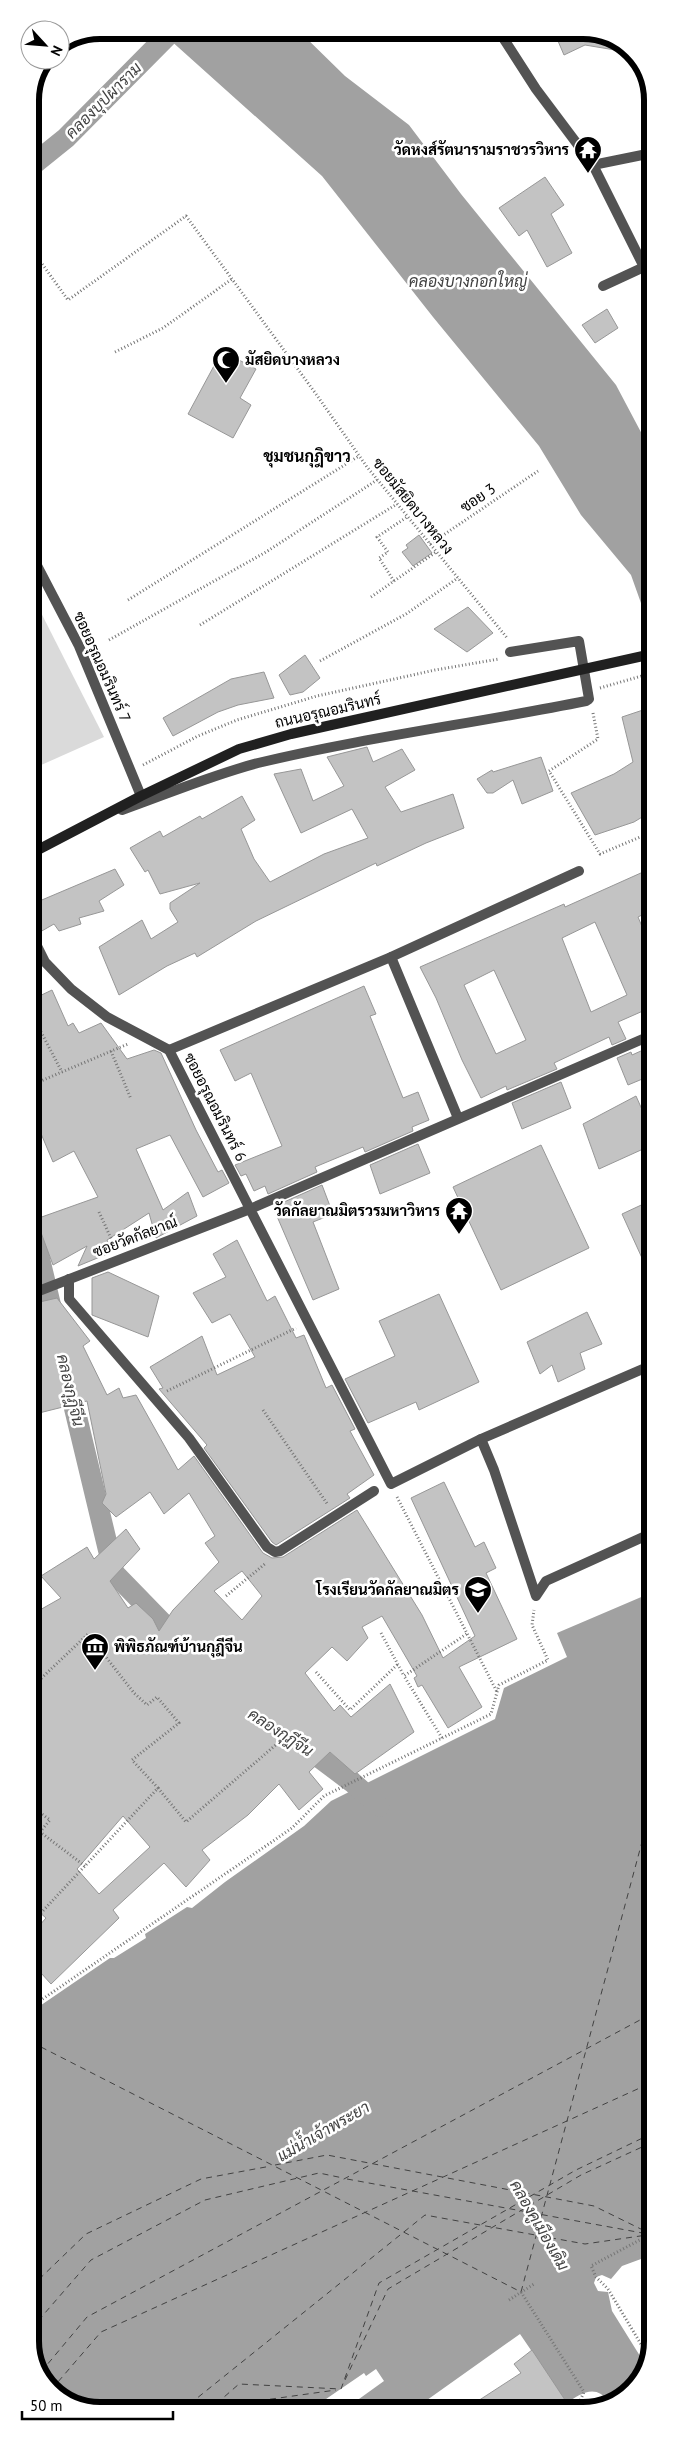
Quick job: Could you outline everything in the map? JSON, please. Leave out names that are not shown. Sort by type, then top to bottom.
[{"type":"main road","name":"ถนนอรุณอมรินทร์","points":[[39,849],[141,796],[239,750],[291,734],[644,656]]},
{"type":"street","points":[[504,39],[536,89],[593,165],[644,267],[603,286]]},
{"type":"street","points":[[593,165],[644,155]]},
{"type":"street","name":"ซอยอรุณอมรินทร์ 7","points":[[39,569],[79,646],[141,796]]},
{"type":"street","points":[[109,814],[257,764],[439,726],[495,720],[586,701],[589,696],[579,641],[510,652]]},
{"type":"street","points":[[170,1050],[391,957],[579,872]]},
{"type":"street","name":"ซอยอรุณอมรินทร์ 6","points":[[39,951],[45,962],[71,989],[107,1017],[170,1050],[390,1484]]},
{"type":"street","points":[[391,957],[458,1118]]},
{"type":"street","name":"ซอยวัดกัลยาณ์","points":[[39,1291],[250,1209],[644,1038]]},
{"type":"street","points":[[66,1280],[69,1299],[189,1438],[267,1547],[275,1552],[280,1551],[374,1491]]},
{"type":"street","points":[[390,1484],[481,1439],[644,1368]]},
{"type":"street","points":[[481,1439],[494,1470],[536,1596]]},
{"type":"street","points":[[536,1596],[546,1580],[644,1537]]},
{"type":"path","name":"ซอยมัสยิดบางหลวง","points":[[39,259],[68,300],[186,216],[377,480],[506,636],[512,647],[510,652]]},
{"type":"path","points":[[115,352],[163,328],[232,279]]},
{"type":"path","points":[[128,600],[359,456]]},
{"type":"path","name":"ซอย 3","points":[[430,544],[538,471]]},
{"type":"path","points":[[109,640],[266,552],[377,480]]},
{"type":"path","points":[[200,626],[397,504]]},
{"type":"path","points":[[394,581],[380,558],[388,552],[377,536],[407,516]]},
{"type":"path","points":[[371,597],[436,552]]},
{"type":"path","points":[[320,661],[406,614],[458,578]]},
{"type":"path","points":[[131,772],[198,736],[237,720],[317,696],[435,670],[496,660],[507,656],[510,652]]},
{"type":"path","points":[[640,676],[644,675]]},
{"type":"path","points":[[589,696],[598,739],[549,771],[600,854],[644,835]]},
{"type":"path","points":[[39,1028],[62,1072]]},
{"type":"path","points":[[39,1082],[145,1037]]},
{"type":"path","points":[[111,1052],[131,1099]]},
{"type":"path","points":[[99,1212],[121,1259]]},
{"type":"path","points":[[154,1398],[308,1322]]},
{"type":"path","points":[[263,1410],[336,1516]]},
{"type":"path","points":[[390,1484],[468,1633],[497,1693]]},
{"type":"path","points":[[226,1596],[280,1551]]},
{"type":"path","points":[[39,2002],[292,1828],[324,1796],[491,1714],[499,1685],[548,1660],[532,1625],[536,1596]]},
{"type":"path","points":[[381,1632],[404,1676],[442,1738]]},
{"type":"path","points":[[404,1676],[468,1633]]},
{"type":"path","points":[[39,1680],[88,1634],[134,1693],[147,1705],[157,1697],[178,1722],[132,1760],[186,1822],[278,1744]]},
{"type":"path","points":[[316,1672],[350,1710],[398,1664]]},
{"type":"path","points":[[39,1915],[158,1788]]},
{"type":"path","points":[[39,1812],[50,1820],[40,1832],[85,1866]]},
{"type":"path","points":[[643,2348],[608,2289],[596,2277],[591,2266],[644,2237]]},
{"type":"path","points":[[509,2300],[534,2284]]},
{"type":"path","points":[[521,2292],[584,2392],[579,2402]]},
{"type":"shaded area","points":[[39,609],[104,737],[39,766]]},
{"type":"water","name":"คลองบางกอกใหญ่","points":[[169,39],[307,39],[345,76],[409,125],[461,194],[616,385],[644,438],[644,486],[642,488],[644,491],[644,612],[631,575],[581,515],[539,446],[433,317],[322,176]]},
{"type":"water","points":[[644,1596],[644,2342],[643,2354],[640,2356],[641,2360],[636,2372],[621,2390],[607,2398],[599,2393],[589,2392],[583,2393],[566,2402],[520,2334],[424,2402],[95,2402],[76,2398],[69,2394],[54,2382],[47,2372],[40,2354],[39,2342],[39,2007],[110,1958],[114,1958],[146,1938],[145,1934],[187,1907],[192,1908],[304,1826],[331,1801],[495,1719],[504,1688],[567,1657],[557,1633]]},
{"type":"pier","points":[[644,2259],[644,2342],[643,2354],[640,2356],[612,2311],[608,2292],[598,2291],[594,2283],[596,2277],[602,2275],[611,2279],[622,2266]]},
{"type":"pier","points":[[376,2369],[384,2381],[359,2399],[361,2402],[322,2402],[364,2373],[366,2376]]},
{"type":"building","points":[[588,39],[607,43],[619,51],[585,45],[564,55],[558,41],[551,40]]},
{"type":"building","points":[[545,177],[564,205],[551,214],[572,253],[547,267],[527,230],[519,236],[499,208]]},
{"type":"building","points":[[607,309],[618,328],[595,343],[582,325]]},
{"type":"building","name":"มัสยิดบางหลวง","points":[[222,351],[256,369],[240,398],[251,405],[233,438],[188,414]]},
{"type":"building","points":[[419,535],[432,553],[413,566],[402,552],[408,548],[406,545]]},
{"type":"building","points":[[468,607],[493,633],[467,652],[434,629]]},
{"type":"building","points":[[305,655],[320,678],[303,692],[290,695],[279,675]]},
{"type":"building","points":[[264,672],[274,698],[238,705],[218,712],[173,736],[163,718],[231,679]]},
{"type":"building","points":[[644,710],[644,816],[634,822],[595,835],[571,793],[614,774],[633,762],[622,717]]},
{"type":"building","points":[[367,747],[373,762],[402,749],[415,770],[385,787],[401,812],[453,794],[464,828],[377,866],[376,863],[256,921],[197,957],[195,953],[167,966],[119,995],[99,947],[142,920],[151,939],[178,922],[170,909],[170,903],[200,883],[160,894],[148,870],[145,872],[130,848],[160,831],[163,837],[200,816],[202,819],[242,796],[255,820],[241,829],[254,859],[270,882],[324,854],[368,838],[352,809],[301,833],[274,774],[301,769],[313,801],[344,786],[327,757]]},
{"type":"building","points":[[541,757],[553,791],[522,804],[513,780],[493,793],[487,793],[477,779],[492,770],[493,772]]},
{"type":"building","points":[[115,869],[124,885],[99,901],[104,911],[79,918],[81,924],[59,931],[54,924],[40,932],[39,901]]},
{"type":"building","points":[[644,872],[644,914],[638,917],[644,931],[644,1011],[618,1022],[626,1039],[612,1045],[609,1037],[554,1063],[557,1069],[507,1090],[506,1086],[481,1098],[420,967],[564,904],[565,907]],"holes":[[[595,922],[627,995],[591,1012],[562,938]],[[494,970],[526,1040],[496,1054],[464,985]]]},
{"type":"building","points":[[364,986],[376,1014],[370,1016],[403,1098],[418,1092],[429,1120],[412,1127],[413,1131],[365,1152],[363,1147],[315,1167],[317,1172],[268,1194],[265,1186],[254,1191],[246,1174],[241,1176],[235,1165],[282,1146],[251,1073],[235,1081],[220,1050]]},
{"type":"building","points":[[52,990],[68,1026],[73,1023],[79,1033],[101,1023],[127,1059],[154,1050],[161,1053],[196,1130],[218,1172],[222,1170],[229,1183],[203,1197],[170,1135],[136,1149],[163,1210],[188,1192],[197,1216],[156,1238],[149,1213],[107,1240],[112,1252],[78,1266],[87,1246],[53,1265],[39,1227],[39,1218],[98,1197],[74,1151],[53,1162],[39,1129],[39,996]]},
{"type":"building","points":[[644,1050],[644,1078],[628,1085],[617,1058],[631,1052],[632,1055]]},
{"type":"building","points":[[561,1082],[571,1108],[522,1129],[512,1103]]},
{"type":"building","points":[[636,1096],[644,1114],[644,1149],[599,1169],[583,1124]]},
{"type":"building","points":[[418,1144],[430,1173],[380,1194],[370,1165]]},
{"type":"building","points":[[541,1145],[589,1248],[501,1290],[453,1187]]},
{"type":"building","points":[[322,1185],[333,1214],[313,1222],[339,1289],[313,1300],[273,1207]]},
{"type":"building","points":[[644,1204],[644,1262],[622,1214]]},
{"type":"building","points":[[237,1240],[267,1301],[275,1296],[296,1338],[304,1335],[326,1388],[332,1385],[355,1429],[350,1431],[374,1475],[347,1494],[350,1498],[276,1545],[204,1448],[207,1445],[159,1389],[163,1388],[150,1367],[202,1336],[217,1375],[255,1357],[230,1314],[212,1323],[193,1293],[226,1277],[213,1254]]},
{"type":"building","points":[[108,1272],[159,1296],[148,1337],[92,1315],[92,1278]]},
{"type":"building","points":[[439,1294],[479,1382],[419,1410],[416,1402],[368,1423],[345,1379],[395,1356],[379,1321]]},
{"type":"building","points":[[57,1298],[90,1341],[83,1346],[107,1395],[119,1388],[123,1398],[136,1395],[178,1470],[194,1456],[263,1553],[272,1558],[283,1557],[357,1510],[422,1615],[443,1658],[475,1636],[411,1498],[444,1482],[475,1547],[484,1542],[496,1568],[486,1573],[517,1639],[459,1667],[482,1707],[448,1728],[422,1685],[418,1687],[414,1678],[417,1676],[382,1616],[362,1627],[368,1638],[347,1661],[332,1647],[305,1673],[334,1711],[340,1705],[351,1717],[390,1684],[414,1732],[355,1774],[330,1752],[309,1772],[323,1789],[299,1810],[279,1784],[248,1815],[202,1850],[210,1860],[186,1887],[164,1863],[113,1910],[119,1918],[51,1984],[39,1971],[39,1926],[46,1918],[39,1912],[39,1610],[61,1598],[41,1576],[87,1547],[94,1559],[126,1529],[140,1549],[110,1581],[128,1608],[136,1603],[153,1619],[159,1631],[173,1610],[219,1562],[205,1543],[215,1536],[189,1493],[164,1514],[150,1492],[116,1517],[102,1503],[106,1494],[87,1401],[39,1413],[39,1302]],"holes":[[[242,1571],[262,1596],[242,1620],[214,1591]],[[123,1816],[150,1847],[99,1894],[77,1869]]]},
{"type":"building","points":[[587,1312],[602,1344],[580,1353],[585,1369],[558,1382],[552,1365],[540,1374],[527,1342]]},
{"type":"building","points":[[532,2350],[566,2402],[476,2402],[521,2373],[514,2364]]},
{"type":"waterway","name":"คลองบุปผาราม","points":[[39,160],[66,138],[164,39]]},
{"type":"waterway","name":"คลองกุฎีจีน","points":[[39,1257],[56,1328]]},
{"type":"waterway","name":"คลองกุฎีจีน","points":[[67,1377],[114,1573],[184,1645]]},
{"type":"waterway","name":"คลองกุฎีจีน","points":[[300,1743],[352,1782],[379,1806]]},
{"type":"ferry route","points":[[41,2047],[521,2292],[644,1834]]},
{"type":"ferry route","points":[[45,2368],[87,2317],[644,2018]]},
{"type":"ferry route","points":[[56,2384],[101,2332],[644,2086]]},
{"type":"ferry route","points":[[218,2402],[239,2384],[341,2389],[379,2283],[576,2170],[644,2137]]},
{"type":"ferry route","points":[[345,2380],[388,2289],[581,2175],[644,2146]]},
{"type":"ferry route","points":[[275,2165],[327,2155],[594,2206],[644,2231]]},
{"type":"ferry route","points":[[39,2279],[86,2234],[201,2179],[271,2166]]},
{"type":"ferry route","points":[[39,2320],[91,2260],[205,2200],[319,2173],[343,2178]]},
{"type":"ferry route","points":[[347,2179],[644,2233]]},
{"type":"ferry route","points":[[192,2402],[425,2215],[585,2244],[644,2235]]},
{"type":"ferry route","points":[[250,2402],[336,2390]]},
{"type":"place","name":"วัดหงส์รัตนารามราชวรวิหาร","points":[[588,174]]},
{"type":"place","name":"มัสยิดบางหลวง","points":[[226,384]]},
{"type":"place","name":"วัดกัลยาณมิตรวรมหาวิหาร","points":[[459,1235]]},
{"type":"place","name":"โรงเรียนวัดกัลยาณมิตร","points":[[478,1614]]},
{"type":"place","name":"พิพิธภัณฑ์บ้านกุฎีจีน","points":[[95,1671]]},
{"type":"district","name":"ชุมชนกุฎิขาว","points":[[307,456]]},
{"type":"water label","name":"แม่น้ำเจ้าพระยา","points":[[323,2131]]},
{"type":"water label","name":"คลองคูเมืองเดิม","points":[[540,2225]]}]
